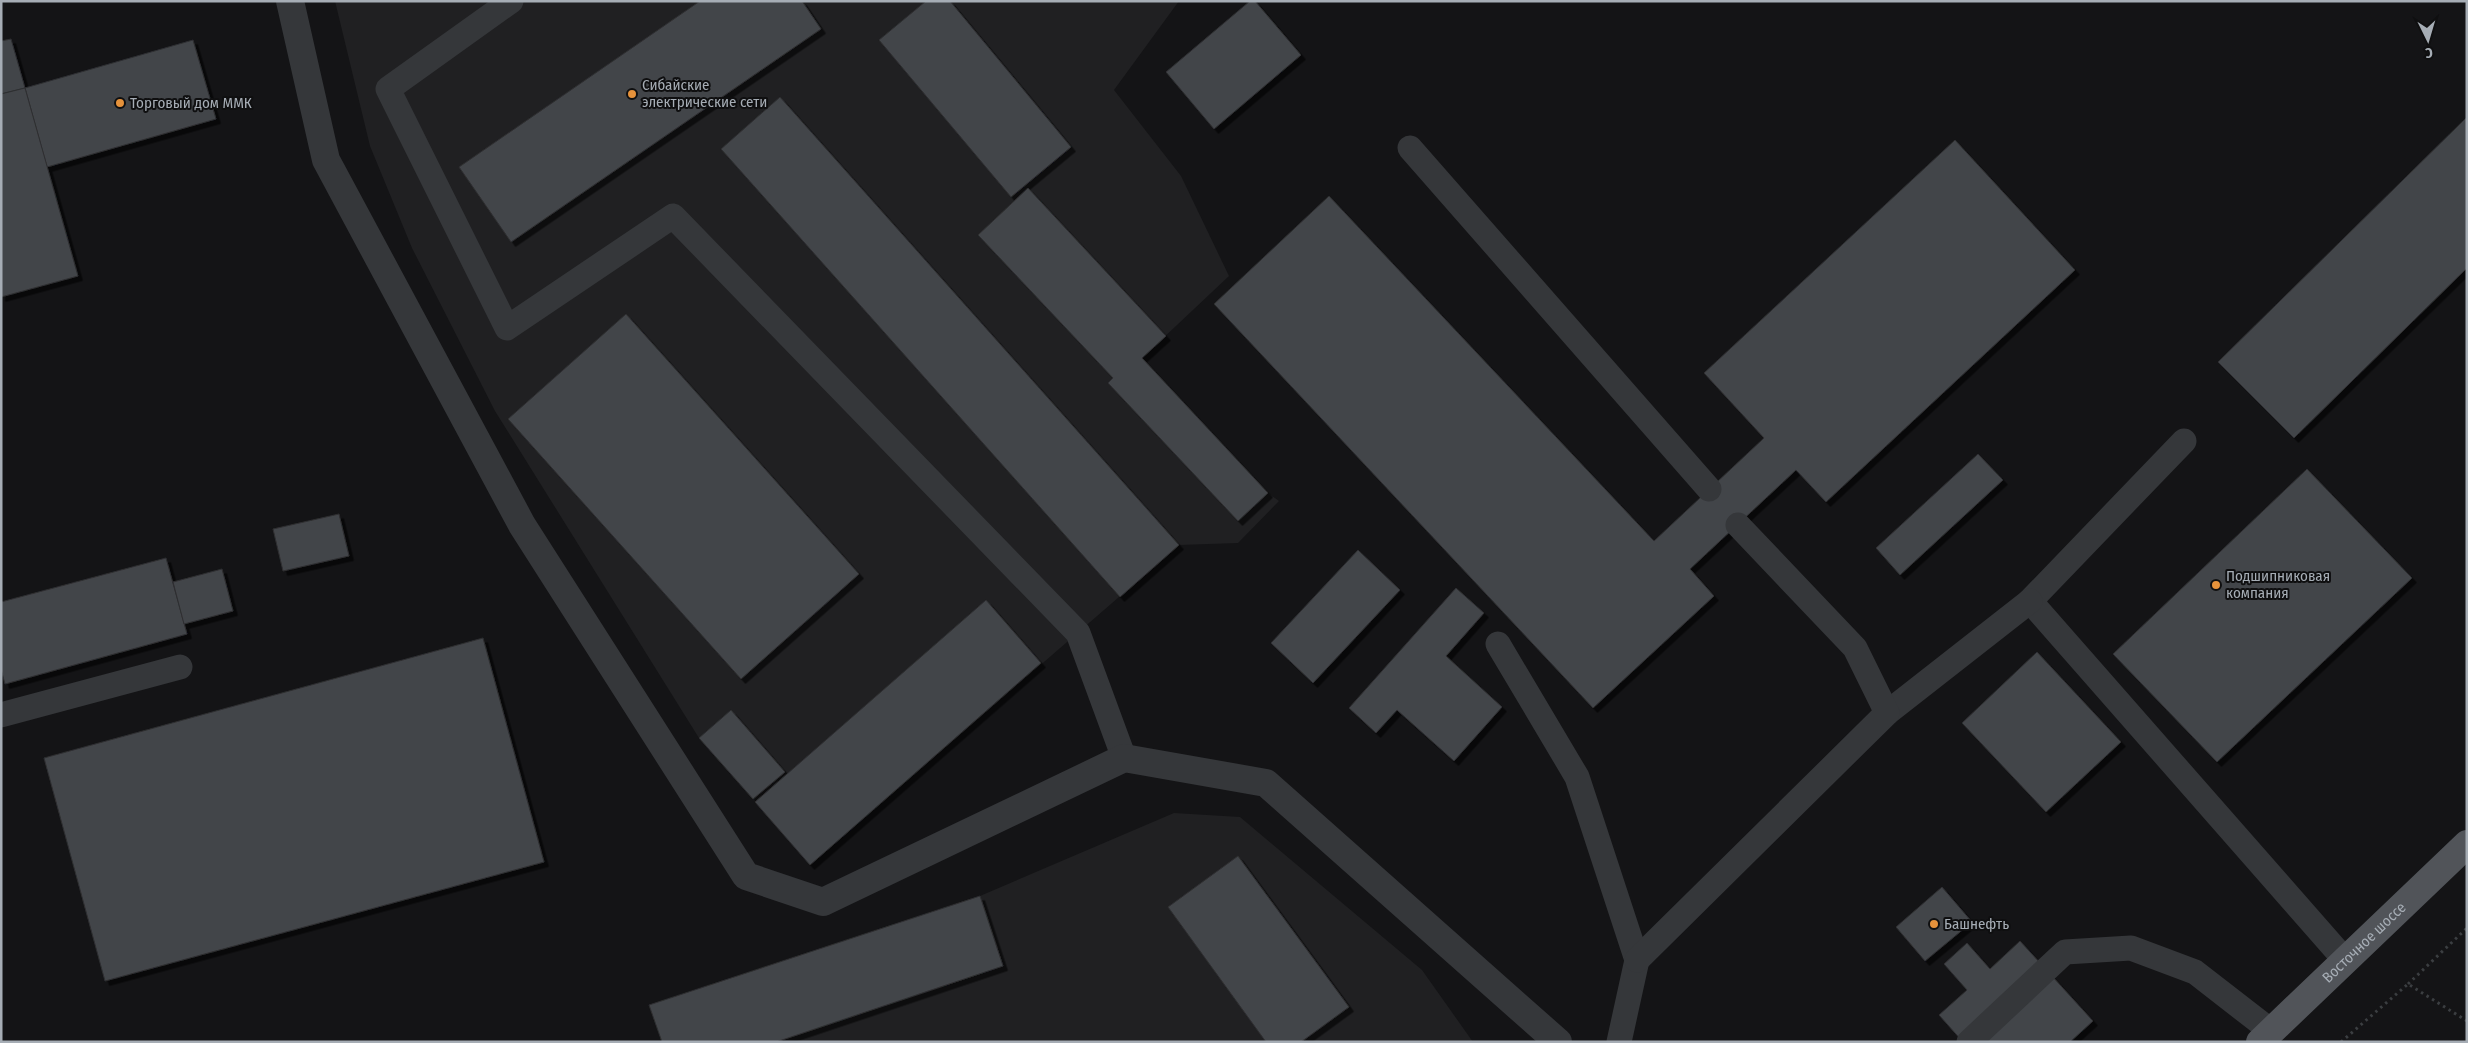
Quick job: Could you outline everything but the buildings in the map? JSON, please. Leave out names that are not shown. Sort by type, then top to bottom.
[{"type":"main road","name":"Восточное шоссе","points":[[2265,1036],[2467,844]]},
{"type":"street","points":[[290,1],[326,160],[522,525],[746,876],[823,902],[1124,758],[1266,784],[1558,1042]]},
{"type":"lane","points":[[511,1],[388,89],[506,328],[672,216],[1078,633],[1124,758]]},
{"type":"lane","points":[[1410,148],[1709,489]]},
{"type":"lane","points":[[1637,960],[1887,713],[2030,601],[2184,441]]},
{"type":"lane","points":[[1738,525],[1855,648],[1887,713]]},
{"type":"lane","points":[[2030,601],[2345,960]]},
{"type":"lane","points":[[1498,644],[1578,777],[1637,960],[1619,1042]]},
{"type":"lane","points":[[1,715],[180,667]]},
{"type":"lane","points":[[1970,1042],[2066,952],[2131,948],[2195,972],[2265,1036]]},
{"type":"path","points":[[2342,1042],[2408,984],[2467,928]]},
{"type":"path","points":[[2408,984],[2467,1020]]},
{"type":"shaded area","points":[[335,1],[1179,1],[1114,90],[1181,176],[1229,276],[1142,358],[1268,493],[1279,501],[1238,543],[1179,545],[810,865],[699,738],[495,411],[412,248],[370,146]]},
{"type":"shaded area","points":[[1174,813],[1240,817],[1422,970],[1473,1042],[662,1042],[649,1005],[980,896]]},
{"type":"place","name":"Сибайские электрические сети","points":[[632,94]]},
{"type":"place","name":"Торговый дом ММК","points":[[120,103]]},
{"type":"place","name":"Подшипниковая компания","points":[[2216,585]]},
{"type":"place","name":"Башнефть","points":[[1934,924]]}]
